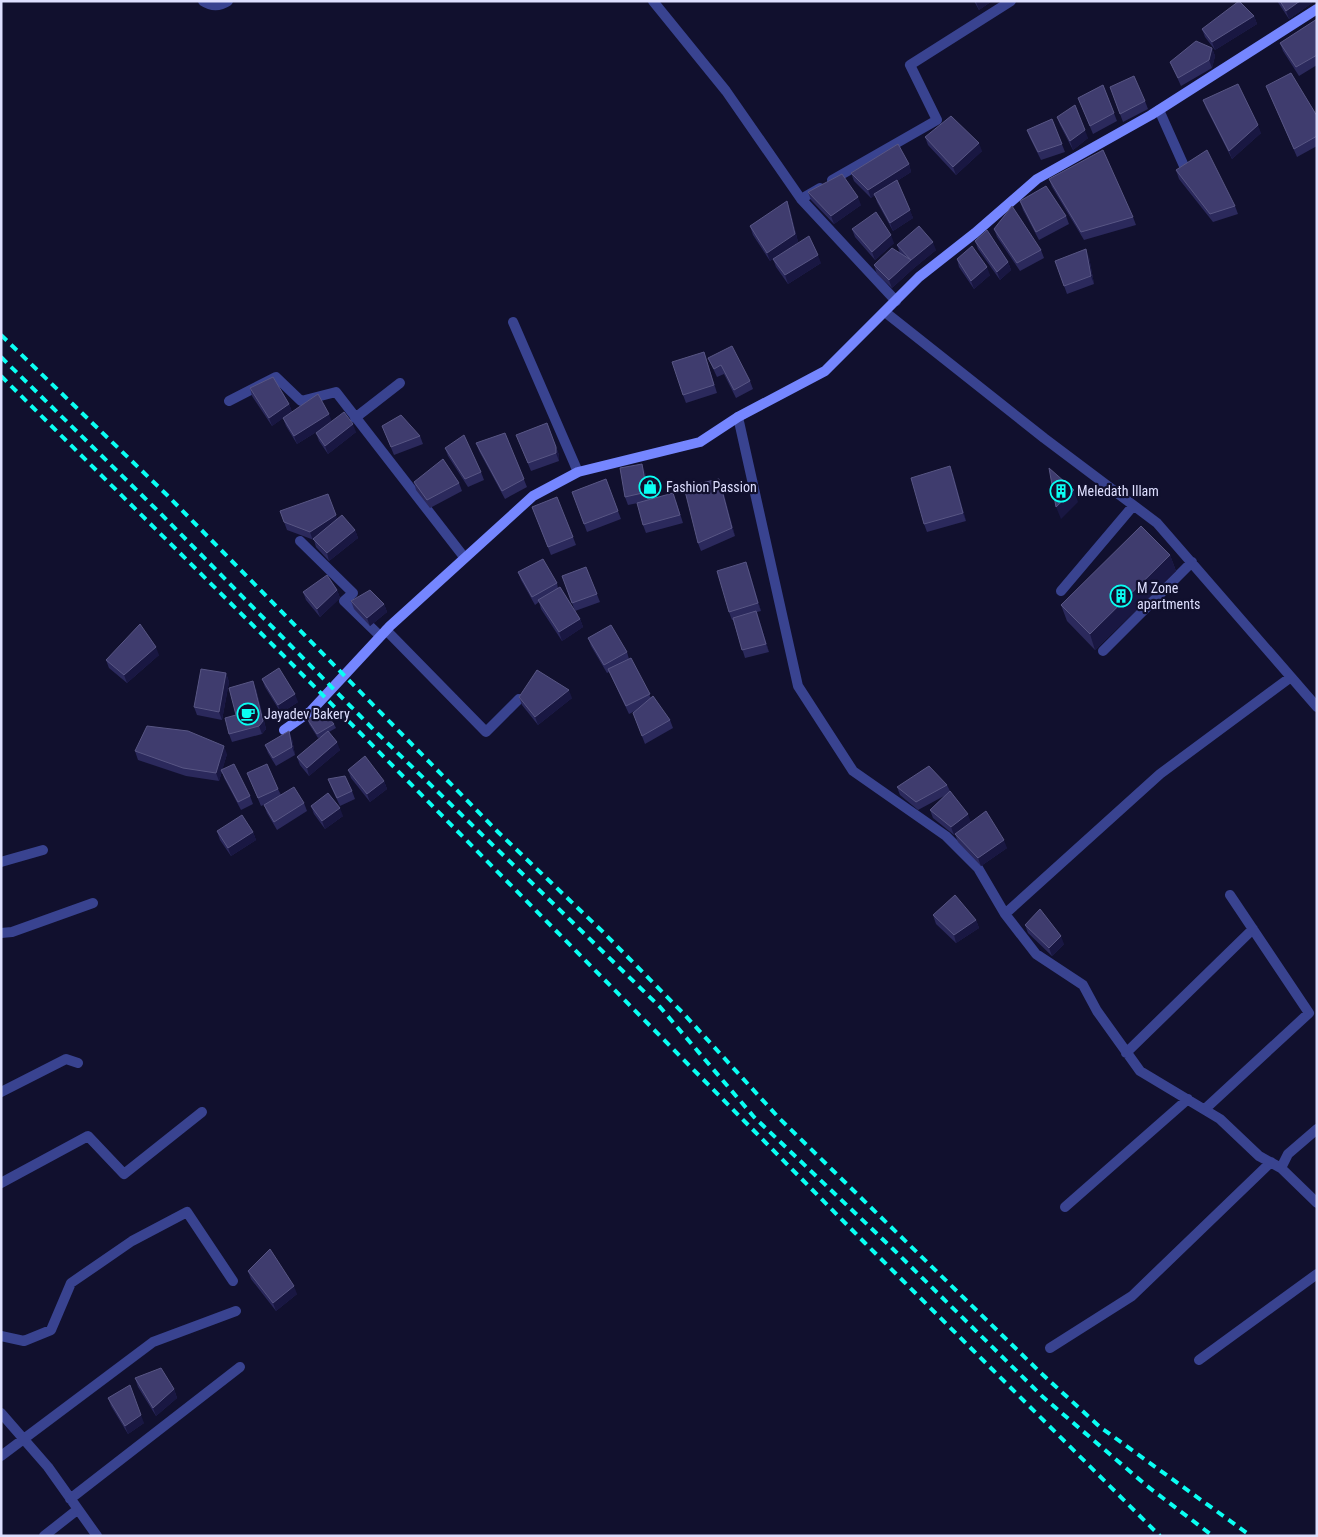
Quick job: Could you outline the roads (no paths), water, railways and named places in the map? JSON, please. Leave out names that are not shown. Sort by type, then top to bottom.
[{"type":"main road","points":[[284,730],[311,710],[383,633],[533,496],[578,472],[700,442],[738,416],[825,371],[919,277],[975,234],[1037,180],[1159,110],[1317,9]]},
{"type":"street","points":[[203,1],[209,5],[221,6],[228,1]]},
{"type":"street","points":[[652,1],[726,91],[801,198],[896,301]]},
{"type":"street","points":[[801,198],[937,120],[910,65],[1011,1]]},
{"type":"street","points":[[1159,110],[1184,166]]},
{"type":"street","points":[[885,312],[1156,523],[1192,562],[1216,594],[1317,707]]},
{"type":"street","points":[[513,322],[578,472]]},
{"type":"street","points":[[229,401],[276,377],[301,401],[336,392],[464,557]]},
{"type":"street","points":[[355,418],[400,383]]},
{"type":"street","points":[[738,416],[798,686],[853,770],[946,836],[978,868],[1006,914],[1036,954],[1084,985],[1097,1011],[1140,1071],[1220,1118],[1259,1156],[1281,1168],[1317,1203]]},
{"type":"street","points":[[1061,591],[1133,506]]},
{"type":"street","points":[[300,541],[353,593],[344,601],[383,633],[486,732],[519,699]]},
{"type":"street","points":[[1103,651],[1192,562]]},
{"type":"street","points":[[1006,914],[1160,774],[1290,677]]},
{"type":"street","points":[[1,862],[43,850]]},
{"type":"street","points":[[1205,1109],[1310,1013],[1230,895]]},
{"type":"street","points":[[1,933],[12,932],[93,902]]},
{"type":"street","points":[[1126,1054],[1253,929]]},
{"type":"street","points":[[1,1092],[66,1059],[78,1063]]},
{"type":"street","points":[[1065,1207],[1188,1099]]},
{"type":"street","points":[[1,1183],[88,1136],[124,1174],[202,1112]]},
{"type":"street","points":[[1281,1168],[1288,1154],[1317,1128]]},
{"type":"street","points":[[1050,1348],[1132,1296],[1271,1162]]},
{"type":"street","points":[[1,1336],[24,1341],[51,1330],[71,1283],[132,1241],[187,1212],[232,1280]]},
{"type":"street","points":[[1199,1360],[1317,1274]]},
{"type":"street","points":[[1,1456],[153,1342],[236,1311]]},
{"type":"street","points":[[70,1499],[240,1368]]},
{"type":"street","points":[[1,1413],[26,1439],[97,1536]]},
{"type":"street","points":[[44,1536],[77,1510]]},
{"type":"railway","points":[[1,335],[167,495],[498,832],[603,932],[683,1013],[779,1118],[1042,1374],[1100,1427],[1251,1536]]},
{"type":"railway","points":[[1,357],[160,513],[373,729],[660,1007],[754,1117],[893,1249],[1043,1397],[1147,1486],[1213,1536]]},
{"type":"railway","points":[[1,376],[289,661],[865,1243],[1160,1536]]},
{"type":"place","name":"Fashion Passion","points":[[650,487]]},
{"type":"place","name":"Meledath Illam","points":[[1061,491]]},
{"type":"place","name":"M Zone apartments","points":[[1121,596]]},
{"type":"place","name":"Jayadev Bakery","points":[[248,714]]}]
